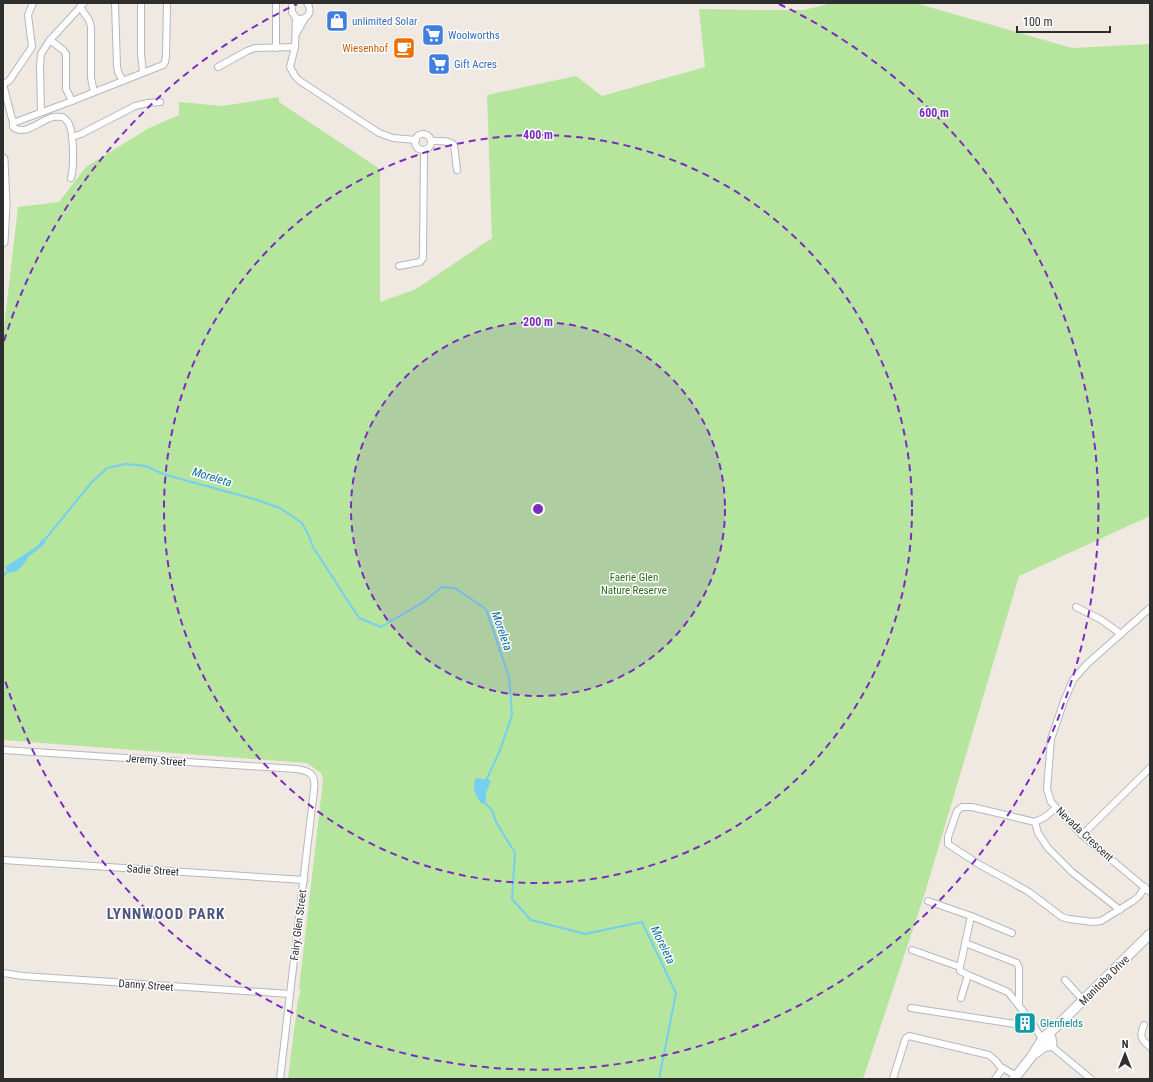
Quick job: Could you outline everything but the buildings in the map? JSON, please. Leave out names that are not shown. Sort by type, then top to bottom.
[{"type":"street","points":[[33,3],[28,12],[32,49],[13,76],[8,82],[3,84],[12,123],[17,130],[32,127],[55,117],[63,117],[69,122],[72,137],[73,172],[71,178]]},
{"type":"street","points":[[115,3],[117,66],[118,72],[123,81]]},
{"type":"street","points":[[141,3],[141,54],[144,72]]},
{"type":"street","points":[[12,123],[163,65],[165,62],[167,3]]},
{"type":"street","points":[[276,3],[276,48]]},
{"type":"street","points":[[294,3],[292,6],[292,12],[296,18],[296,36],[290,67],[295,76],[300,81],[379,133],[392,138],[416,140]]},
{"type":"street","points":[[296,36],[305,18],[310,12],[310,7],[307,3]]},
{"type":"street","points":[[41,112],[41,54],[50,40],[82,5],[91,27],[91,78],[94,92]]},
{"type":"street","points":[[296,18],[305,18]]},
{"type":"street","points":[[50,40],[64,50],[66,54],[66,89],[72,101]]},
{"type":"street","points":[[218,67],[252,49],[295,47]]},
{"type":"street","points":[[72,137],[81,134],[135,106],[160,102]]},
{"type":"street","points":[[424,134],[428,136],[431,141],[429,148],[424,150],[417,148],[415,143],[416,140],[419,136],[424,134]]},
{"type":"street","points":[[431,141],[452,142],[456,152],[457,170]]},
{"type":"street","points":[[400,266],[420,262],[423,258],[424,150]]},
{"type":"street","points":[[3,159],[5,205],[3,242]]},
{"type":"street","points":[[1076,607],[1100,619],[1121,634]]},
{"type":"street","name":"Nevada Crescent","points":[[1147,890],[1082,835],[1056,808],[1051,802],[1048,794],[1047,780],[1051,739],[1070,685],[1078,673],[1150,608]]},
{"type":"street","name":"Jeremy Street","points":[[3,750],[296,769],[309,772]]},
{"type":"street","points":[[1082,835],[1150,768]]},
{"type":"street","name":"Fairy Glen Street","points":[[280,1079],[315,784],[314,778],[309,772]]},
{"type":"street","points":[[1056,808],[1045,817],[1035,822],[972,807],[962,807],[957,811],[948,837],[948,844],[980,865],[1028,892],[1062,917],[1079,921],[1097,922],[1106,919],[1147,890]]},
{"type":"street","points":[[1035,822],[1038,833],[1048,848],[1072,872],[1120,910]]},
{"type":"street","name":"Sadie Street","points":[[3,860],[304,880]]},
{"type":"street","points":[[928,901],[971,916],[1012,933]]},
{"type":"street","points":[[971,916],[960,967],[962,973],[1008,992],[1046,1041],[1091,1079]]},
{"type":"street","name":"Manitoba Drive","points":[[1015,1078],[1058,1025],[1150,934]]},
{"type":"street","points":[[965,943],[1016,963],[1019,968],[1019,1006]]},
{"type":"street","points":[[912,950],[960,967]]},
{"type":"street","name":"Danny Street","points":[[3,973],[23,976],[290,994]]},
{"type":"street","points":[[960,998],[968,976]]},
{"type":"street","points":[[1065,980],[1083,1000]]},
{"type":"street","points":[[911,1008],[1015,1024],[1026,1016]]},
{"type":"street","points":[[1144,1025],[1141,1037],[1142,1040],[1150,1047]]},
{"type":"street","points":[[893,1079],[905,1040],[909,1036],[989,1055],[1002,1069],[1005,1069],[1015,1078]]},
{"type":"street","points":[[995,1079],[1002,1069]]},
{"type":"green space","name":"Faerie Glen Nature Reserve","points":[[832,3],[915,3],[1072,48],[1150,44],[1150,516],[1019,576],[925,893],[863,1079],[288,1079],[298,999],[301,990],[299,989],[323,780],[321,773],[307,763],[3,740],[3,336],[18,207],[59,202],[86,167],[149,128],[179,115],[179,102],[222,106],[279,97],[279,102],[380,169],[380,302],[416,289],[492,238],[487,95],[576,76],[602,96],[705,67],[699,9],[804,10]]},
{"type":"water","points":[[41,539],[46,542],[29,556],[17,571],[9,573],[5,567],[36,547],[40,543]]},
{"type":"water","points":[[476,778],[491,781],[486,793],[486,802],[482,804],[474,788]]},
{"type":"waterway","name":"Moreleta","points":[[43,542],[91,483],[107,468],[126,464],[146,466],[161,473],[254,499],[280,508],[302,523],[313,547],[359,618],[381,627],[422,603],[442,587],[455,588],[486,609],[509,677],[512,715],[500,750],[486,781]]},
{"type":"waterway","name":"Moreleta","points":[[3,576],[9,570]]},
{"type":"waterway","name":"Moreleta","points":[[483,801],[492,810],[496,822],[515,853],[512,899],[531,920],[585,934],[642,922],[676,993],[659,1079]]},
{"type":"place","name":"unlimited Solar","points":[[337,21]]},
{"type":"place","name":"Woolworths","points":[[433,35]]},
{"type":"place","name":"Wiesenhof","points":[[404,48]]},
{"type":"place","name":"Gift Acres","points":[[439,64]]},
{"type":"place","name":"Glenfields","points":[[1025,1023]]},
{"type":"district","name":"LYNNWOOD PARK","points":[[166,914]]}]
